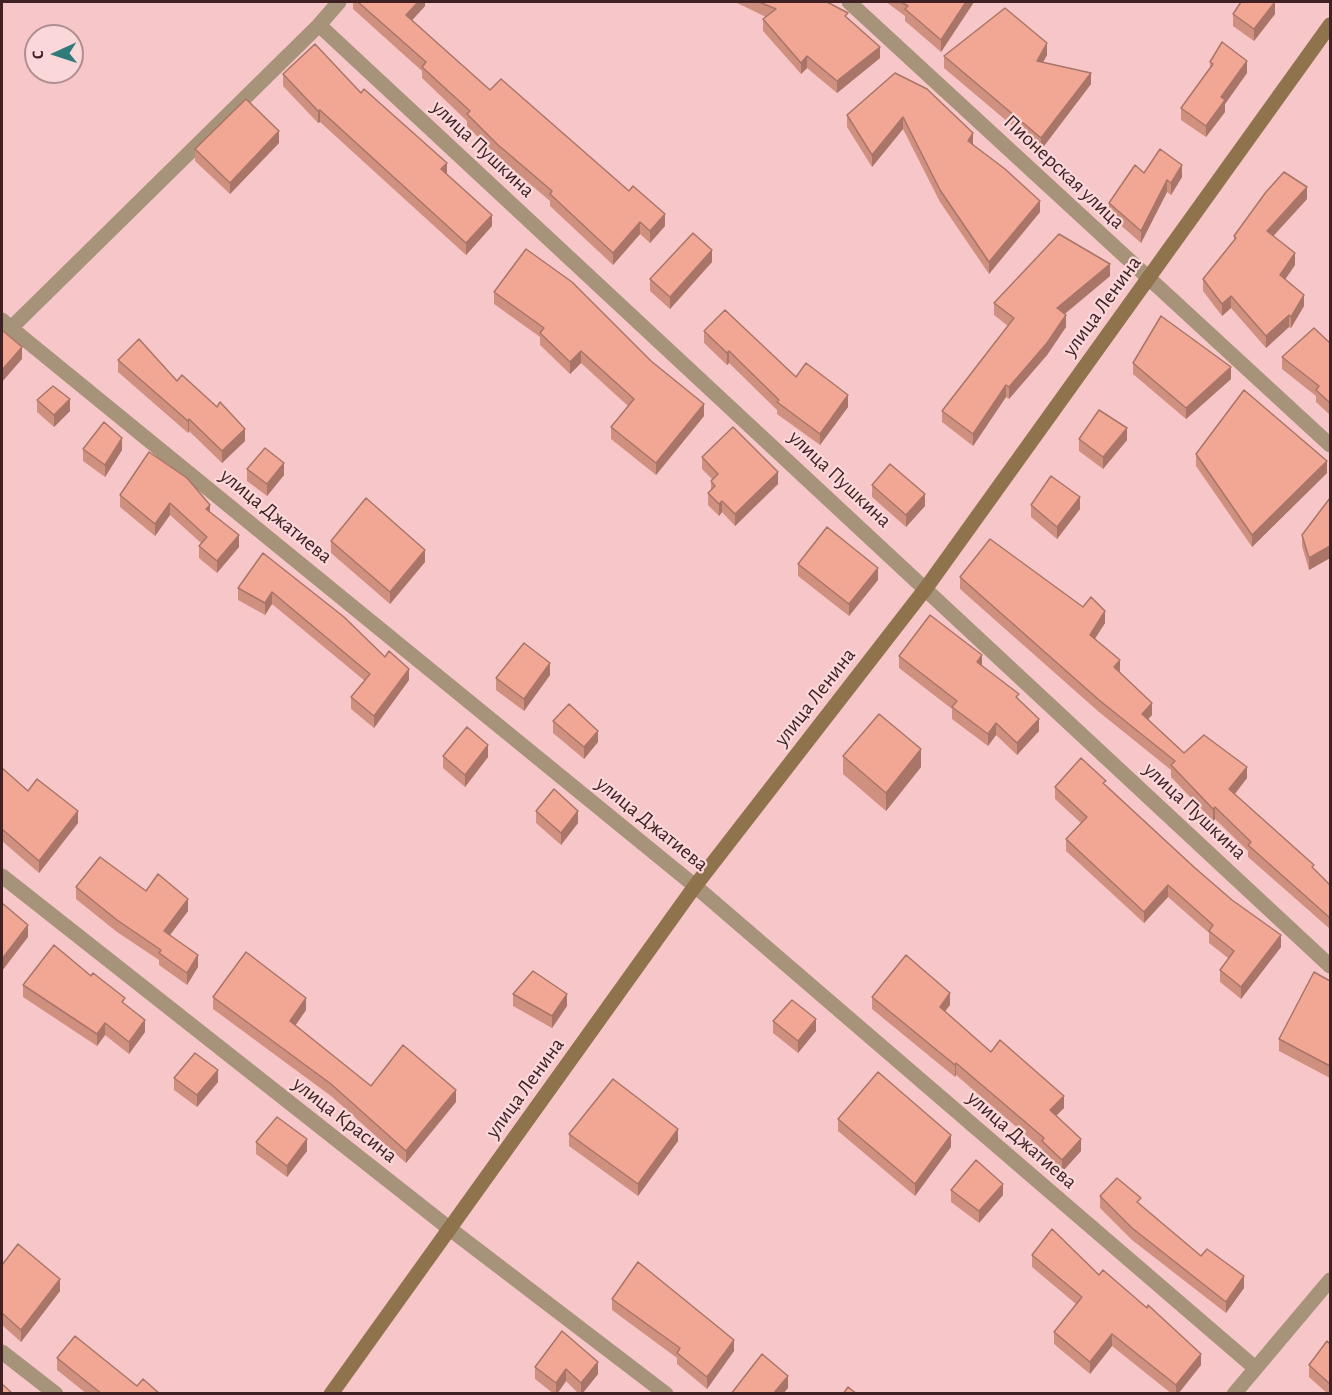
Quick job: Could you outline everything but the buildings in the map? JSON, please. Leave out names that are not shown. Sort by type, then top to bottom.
[{"type":"street","points":[[6,324],[319,25],[339,2]]},
{"type":"street","name":"Пионерская улица","points":[[849,2],[1330,445]]},
{"type":"street","name":"улица Пушкина","points":[[319,25],[1330,966]]},
{"type":"street","name":"улица Ленина","points":[[331,1394],[695,886],[926,588],[1330,25]]},
{"type":"street","name":"улица Джатиева","points":[[6,324],[695,886],[1254,1367]]},
{"type":"street","name":"улица Красина","points":[[2,876],[450,1229],[666,1394]]},
{"type":"street","points":[[1234,1394],[1254,1367],[1330,1280]]},
{"type":"street","points":[[2,1352],[56,1394]]}]
